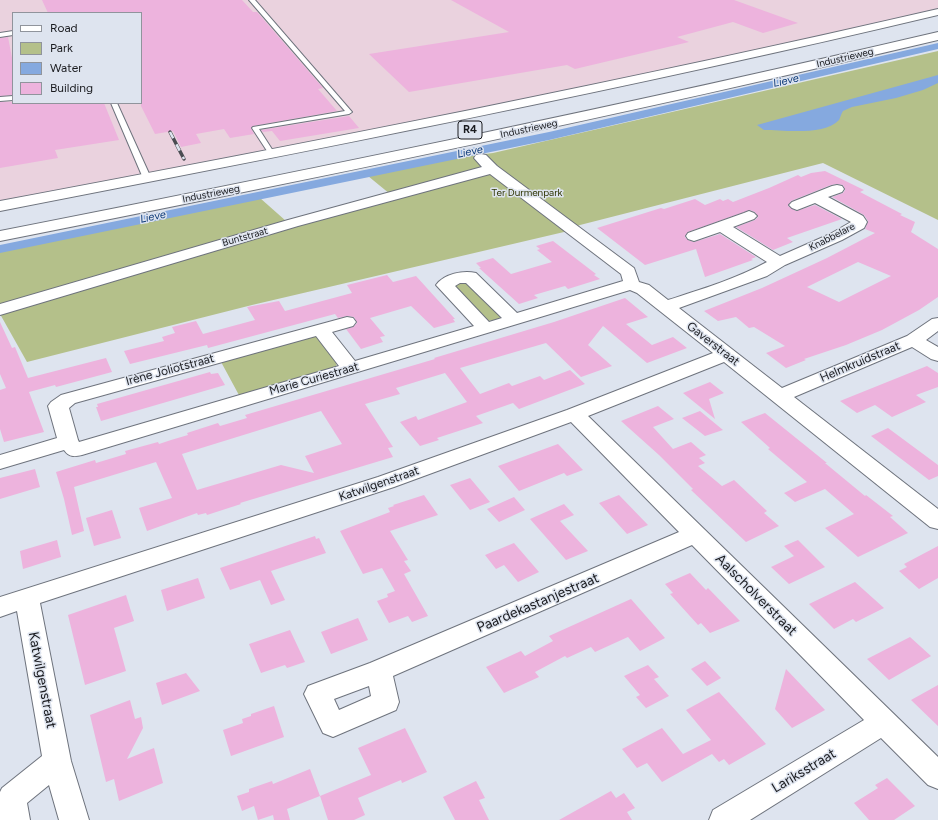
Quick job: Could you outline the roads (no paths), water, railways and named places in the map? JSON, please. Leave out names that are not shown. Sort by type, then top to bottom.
[{"type":"highway","name":"Industrieweg","points":[[0,222],[632,97],[938,26]]},
{"type":"highway","name":"Industrieweg","points":[[0,236],[332,170],[616,110],[736,84],[938,36]]},
{"type":"street","name":"Industrieweg","points":[[0,206],[272,154],[686,71],[938,12]]},
{"type":"street","points":[[481,158],[492,169],[628,272],[631,279],[631,286]]},
{"type":"street","name":"Buntstraat","points":[[0,310],[285,225],[492,169]]},
{"type":"street","points":[[797,205],[837,190]]},
{"type":"street","name":"Knabbelare","points":[[666,307],[740,280],[836,237],[858,225],[858,219],[816,197]]},
{"type":"street","points":[[694,236],[749,216]]},
{"type":"street","points":[[721,226],[779,262]]},
{"type":"street","points":[[486,328],[445,285],[455,279],[470,277],[514,320]]},
{"type":"street","name":"Gaverstraat","points":[[631,286],[643,289],[938,521]]},
{"type":"street","name":"Marie Curiestraat","points":[[68,442],[75,450],[514,320],[619,287],[631,286]]},
{"type":"street","name":"Irène Joliotstraat","points":[[68,442],[58,406],[68,399],[347,322]]},
{"type":"street","name":"Helmkruidstraat","points":[[780,396],[913,340],[938,323]]},
{"type":"street","points":[[320,329],[351,368]]},
{"type":"street","points":[[913,340],[938,355]]},
{"type":"street","name":"Katwilgenstraat","points":[[0,607],[386,482],[574,414],[725,355]]},
{"type":"street","name":"Aalscholverstraat","points":[[574,414],[938,776]]},
{"type":"street","points":[[0,462],[68,442]]},
{"type":"street","name":"Paardekastanjestraat","points":[[379,672],[696,534]]},
{"type":"street","name":"Katwilgenstraat","points":[[27,598],[58,761],[74,820]]},
{"type":"street","name":"Lariksstraat","points":[[724,820],[884,722]]},
{"type":"street","points":[[15,820],[12,798],[58,761]]},
{"type":"lane","points":[[252,0],[349,112],[255,128],[272,154]]},
{"type":"lane","points":[[0,35],[12,33]]},
{"type":"lane","points":[[0,100],[12,98]]},
{"type":"lane","points":[[114,104],[147,178]]},
{"type":"water","points":[[938,75],[938,83],[923,90],[896,98],[852,107],[843,111],[839,120],[833,125],[824,128],[803,131],[764,130],[757,125]]},
{"type":"waterway","name":"Lieve","points":[[0,249],[549,136],[938,46]]},
{"type":"railway","points":[[170,132],[184,159]]},
{"type":"park label","name":"Ter Durmenpark","points":[[527,193]]}]
